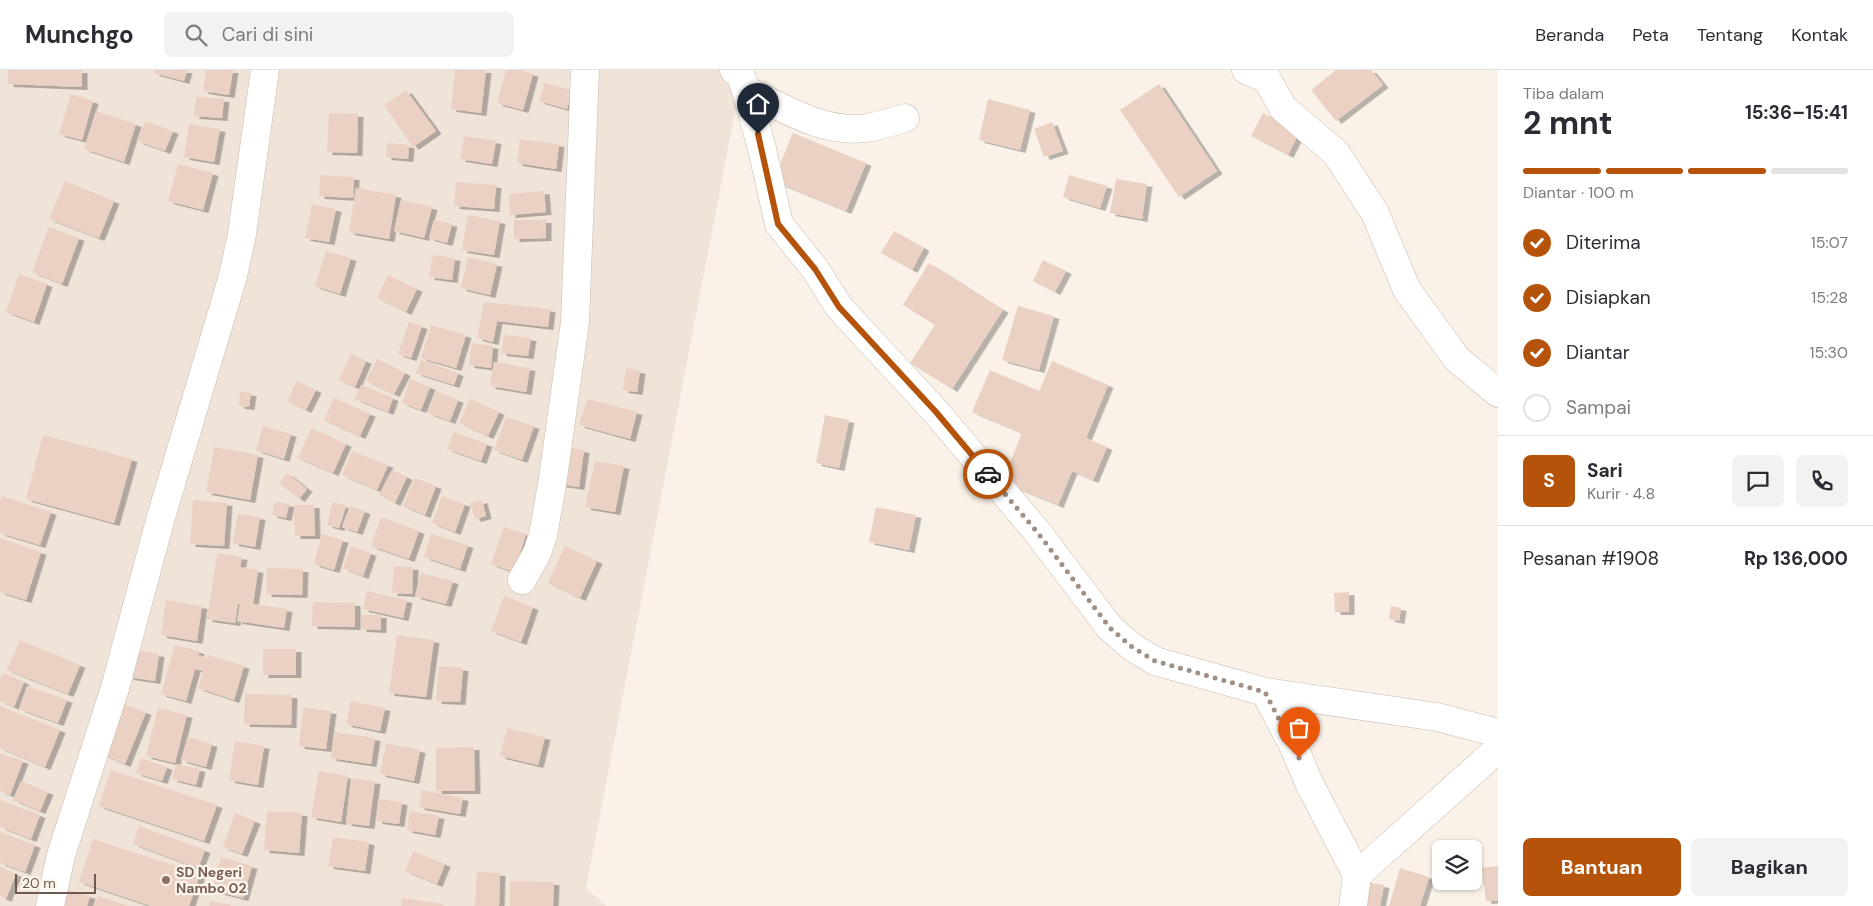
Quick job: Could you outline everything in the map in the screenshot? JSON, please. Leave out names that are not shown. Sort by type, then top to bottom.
[{"type":"street","points":[[50,906],[61,854],[115,688],[161,517],[233,276],[242,234],[265,70]]},
{"type":"street","points":[[522,580],[537,554],[543,534],[552,485],[574,322],[585,70]]},
{"type":"street","points":[[1246,70],[1267,79],[1283,108],[1336,153],[1375,213],[1407,290],[1457,359],[1498,393]]},
{"type":"street","points":[[740,80],[805,119],[829,126],[847,129],[867,128],[904,118]]},
{"type":"street","points":[[740,80],[762,149],[778,224],[815,269],[839,307],[936,412],[1038,533],[1110,628],[1132,647],[1155,661],[1265,692],[1437,717],[1498,734]]},
{"type":"street","points":[[1265,692],[1293,745],[1310,785],[1357,875],[1353,906]]},
{"type":"street","points":[[1357,875],[1498,749]]},
{"type":"shaded area","points":[[0,70],[743,70],[586,888],[606,906],[0,906]]},
{"type":"building","points":[[8,70],[82,70],[82,87],[8,84]]},
{"type":"building","points":[[155,70],[187,70],[184,81],[154,73]]},
{"type":"building","points":[[206,70],[233,70],[229,95],[203,91]]},
{"type":"building","points":[[455,70],[486,70],[481,113],[451,109]]},
{"type":"building","points":[[506,70],[520,70],[533,74],[523,110],[497,103]]},
{"type":"building","points":[[1336,70],[1371,70],[1383,85],[1336,121],[1311,90]]},
{"type":"building","points":[[545,83],[572,90],[567,109],[539,101]]},
{"type":"building","points":[[1159,84],[1217,171],[1179,197],[1120,110]]},
{"type":"building","points":[[406,90],[436,131],[413,147],[384,105]]},
{"type":"building","points":[[71,94],[93,101],[82,140],[59,134]]},
{"type":"building","points":[[196,97],[224,99],[222,118],[194,116]]},
{"type":"building","points":[[988,99],[1030,110],[1020,150],[979,140]]},
{"type":"building","points":[[96,111],[136,124],[124,162],[84,149]]},
{"type":"building","points":[[329,113],[358,114],[357,153],[327,152]]},
{"type":"building","points":[[1263,113],[1300,131],[1288,155],[1251,136]]},
{"type":"building","points":[[145,121],[173,131],[165,151],[137,141]]},
{"type":"building","points":[[1052,122],[1063,151],[1044,157],[1034,129]]},
{"type":"building","points":[[189,124],[220,129],[214,162],[184,157]]},
{"type":"building","points":[[793,133],[866,163],[846,211],[773,181]]},
{"type":"building","points":[[464,136],[496,141],[492,164],[460,159]]},
{"type":"building","points":[[520,139],[559,144],[556,169],[517,163]]},
{"type":"building","points":[[387,143],[409,145],[408,159],[386,157]]},
{"type":"building","points":[[178,164],[213,173],[203,210],[168,201]]},
{"type":"building","points":[[320,175],[354,177],[353,198],[319,196]]},
{"type":"building","points":[[1069,175],[1107,186],[1100,208],[1063,197]]},
{"type":"building","points":[[1116,179],[1147,184],[1142,219],[1110,213]]},
{"type":"building","points":[[65,181],[114,201],[99,238],[49,219]]},
{"type":"building","points":[[456,182],[496,185],[494,209],[454,206]]},
{"type":"building","points":[[356,188],[396,195],[389,239],[349,232]]},
{"type":"building","points":[[544,191],[546,212],[510,215],[509,194]]},
{"type":"building","points":[[401,200],[432,207],[424,238],[394,231]]},
{"type":"building","points":[[312,204],[336,209],[329,242],[305,238]]},
{"type":"building","points":[[468,215],[500,221],[494,255],[462,250]]},
{"type":"building","points":[[434,220],[452,224],[447,243],[429,238]]},
{"type":"building","points":[[514,220],[546,220],[546,238],[514,239]]},
{"type":"building","points":[[49,227],[79,238],[62,284],[32,272]]},
{"type":"building","points":[[894,231],[924,248],[912,270],[881,253]]},
{"type":"building","points":[[326,251],[351,258],[340,294],[315,286]]},
{"type":"building","points":[[433,255],[455,258],[452,280],[429,277]]},
{"type":"building","points":[[468,257],[497,264],[490,295],[461,288]]},
{"type":"building","points":[[1043,260],[1066,271],[1055,292],[1033,281]]},
{"type":"building","points":[[929,263],[1003,310],[952,389],[910,363],[935,325],[903,305]]},
{"type":"building","points":[[19,274],[47,284],[34,322],[6,312]]},
{"type":"building","points":[[388,275],[417,289],[406,312],[377,298]]},
{"type":"building","points":[[484,302],[550,309],[548,327],[497,321],[493,342],[477,338]]},
{"type":"building","points":[[1018,306],[1054,316],[1039,370],[1002,360]]},
{"type":"building","points":[[409,322],[422,326],[411,358],[398,354]]},
{"type":"building","points":[[431,325],[466,335],[456,368],[421,358]]},
{"type":"building","points":[[504,335],[531,338],[528,356],[501,353]]},
{"type":"building","points":[[472,343],[493,346],[491,368],[469,365]]},
{"type":"building","points":[[351,354],[366,361],[355,387],[339,380]]},
{"type":"building","points":[[377,359],[405,373],[394,394],[366,381]]},
{"type":"building","points":[[421,360],[458,373],[454,385],[416,373]]},
{"type":"building","points":[[1052,361],[1108,385],[1086,438],[1107,447],[1093,480],[1072,471],[1058,505],[1002,482],[1022,433],[972,412],[990,370],[1039,391]]},
{"type":"building","points":[[494,362],[530,368],[526,392],[490,386]]},
{"type":"building","points":[[626,368],[640,371],[637,392],[623,390]]},
{"type":"building","points":[[410,379],[430,387],[421,410],[402,403]]},
{"type":"building","points":[[297,381],[316,390],[306,410],[287,401]]},
{"type":"building","points":[[361,385],[393,398],[388,412],[355,399]]},
{"type":"building","points":[[436,391],[458,400],[450,421],[428,413]]},
{"type":"building","points":[[240,392],[251,393],[249,407],[239,406]]},
{"type":"building","points":[[334,398],[370,414],[360,436],[324,420]]},
{"type":"building","points":[[470,399],[499,412],[488,436],[459,423]]},
{"type":"building","points":[[587,399],[637,412],[630,439],[579,425]]},
{"type":"building","points":[[825,415],[849,420],[839,468],[816,463]]},
{"type":"building","points":[[506,417],[534,426],[522,460],[494,450]]},
{"type":"building","points":[[263,426],[291,434],[284,459],[256,450]]},
{"type":"building","points":[[311,428],[346,444],[333,473],[298,458]]},
{"type":"building","points":[[454,432],[487,444],[481,461],[447,449]]},
{"type":"building","points":[[43,435],[132,459],[114,523],[26,499]]},
{"type":"building","points":[[214,447],[258,455],[250,500],[206,492]]},
{"type":"building","points":[[565,447],[584,450],[579,487],[559,484]]},
{"type":"building","points":[[352,451],[388,465],[377,490],[342,475]]},
{"type":"building","points":[[595,461],[624,466],[615,512],[585,507]]},
{"type":"building","points":[[392,470],[407,477],[395,503],[379,495]]},
{"type":"building","points":[[287,473],[307,489],[299,499],[279,483]]},
{"type":"building","points":[[415,478],[436,486],[425,515],[403,506]]},
{"type":"building","points":[[2,496],[51,512],[40,545],[0,533],[0,501]]},
{"type":"building","points":[[442,496],[465,504],[455,532],[432,523]]},
{"type":"building","points":[[193,500],[227,503],[224,546],[190,544]]},
{"type":"building","points":[[482,500],[486,516],[475,519],[470,503]]},
{"type":"building","points":[[275,502],[289,504],[286,518],[272,515]]},
{"type":"building","points":[[333,502],[346,506],[339,528],[327,525]]},
{"type":"building","points":[[294,505],[314,505],[315,536],[295,536]]},
{"type":"building","points":[[350,506],[365,511],[357,532],[342,527]]},
{"type":"building","points":[[876,507],[916,515],[909,550],[869,542]]},
{"type":"building","points":[[238,514],[260,517],[255,547],[233,543]]},
{"type":"building","points":[[381,517],[419,531],[409,559],[371,546]]},
{"type":"building","points":[[504,527],[526,534],[514,572],[491,564]]},
{"type":"building","points":[[322,534],[343,540],[334,570],[314,564]]},
{"type":"building","points":[[431,534],[468,545],[460,569],[424,557]]},
{"type":"building","points":[[0,538],[41,552],[26,600],[0,592]]},
{"type":"building","points":[[351,546],[371,553],[363,576],[343,568]]},
{"type":"building","points":[[565,546],[597,561],[580,598],[548,583]]},
{"type":"building","points":[[217,553],[242,557],[240,567],[258,570],[253,604],[287,609],[284,628],[237,621],[240,604],[238,604],[235,623],[207,619]]},
{"type":"building","points":[[394,566],[413,567],[412,594],[392,593]]},
{"type":"building","points":[[267,568],[303,569],[302,595],[266,594]]},
{"type":"building","points":[[421,573],[453,581],[446,604],[415,596]]},
{"type":"building","points":[[367,591],[407,600],[403,618],[363,609]]},
{"type":"building","points":[[1349,592],[1349,612],[1335,612],[1334,593]]},
{"type":"building","points":[[504,596],[533,607],[521,642],[491,631]]},
{"type":"building","points":[[166,600],[202,606],[197,641],[161,635]]},
{"type":"building","points":[[313,602],[355,603],[355,627],[312,626]]},
{"type":"building","points":[[1391,606],[1401,608],[1399,621],[1389,619]]},
{"type":"building","points":[[361,615],[381,615],[381,630],[361,629]]},
{"type":"building","points":[[397,635],[434,640],[426,697],[389,693]]},
{"type":"building","points":[[20,640],[80,665],[68,694],[7,670]]},
{"type":"building","points":[[175,645],[199,651],[198,655],[208,658],[209,655],[244,666],[234,700],[198,688],[203,671],[195,669],[186,701],[161,694]]},
{"type":"building","points":[[263,649],[296,649],[296,675],[263,675]]},
{"type":"building","points":[[133,650],[159,654],[155,681],[128,677]]},
{"type":"building","points":[[439,666],[463,668],[460,702],[436,701]]},
{"type":"building","points":[[3,673],[24,682],[14,707],[0,701],[0,679]]},
{"type":"building","points":[[27,686],[67,700],[58,723],[19,709]]},
{"type":"building","points":[[245,694],[292,695],[291,725],[244,724]]},
{"type":"building","points":[[351,701],[385,708],[380,731],[346,724]]},
{"type":"building","points":[[119,702],[146,712],[125,764],[99,753]]},
{"type":"building","points":[[0,706],[60,730],[45,767],[0,748]]},
{"type":"building","points":[[158,708],[187,715],[175,763],[146,756]]},
{"type":"building","points":[[303,708],[331,711],[326,749],[299,746]]},
{"type":"building","points":[[507,728],[545,737],[538,765],[500,756]]},
{"type":"building","points":[[335,732],[375,738],[371,764],[331,758]]},
{"type":"building","points":[[188,737],[212,744],[206,767],[181,760]]},
{"type":"building","points":[[235,741],[264,746],[258,785],[229,780]]},
{"type":"building","points":[[386,743],[420,750],[414,781],[380,774]]},
{"type":"building","points":[[474,747],[475,791],[436,791],[436,748]]},
{"type":"building","points":[[0,753],[23,761],[10,795],[0,791]]},
{"type":"building","points":[[141,758],[167,767],[162,781],[136,773]]},
{"type":"building","points":[[176,764],[200,769],[196,785],[172,779]]},
{"type":"building","points":[[111,770],[217,805],[204,841],[99,806]]},
{"type":"building","points":[[319,771],[348,776],[341,822],[311,817]]},
{"type":"building","points":[[351,778],[375,781],[369,826],[346,823]]},
{"type":"building","points":[[21,781],[48,792],[40,811],[13,800]]},
{"type":"building","points":[[422,790],[463,798],[460,814],[419,807]]},
{"type":"building","points":[[379,799],[402,802],[399,824],[377,821]]},
{"type":"building","points":[[0,800],[40,815],[31,839],[0,827]]},
{"type":"building","points":[[267,811],[302,813],[299,853],[264,850]]},
{"type":"building","points":[[410,811],[439,816],[435,835],[407,830]]},
{"type":"building","points":[[235,813],[255,821],[242,854],[223,847]]},
{"type":"building","points":[[139,826],[205,850],[198,868],[133,844]]},
{"type":"building","points":[[0,832],[35,845],[25,872],[0,863]]},
{"type":"building","points":[[333,837],[369,842],[365,871],[328,866]]},
{"type":"building","points":[[93,839],[200,874],[189,906],[151,906],[79,882]]},
{"type":"building","points":[[413,851],[445,864],[437,884],[405,871]]},
{"type":"building","points":[[221,857],[252,866],[243,898],[212,890]]},
{"type":"building","points":[[1498,866],[1498,900],[1486,901],[1482,868]]},
{"type":"building","points":[[0,867],[16,874],[6,899],[0,896]]},
{"type":"building","points":[[1400,868],[1429,877],[1420,906],[1389,906]]},
{"type":"building","points":[[477,872],[500,873],[499,906],[475,906]]},
{"type":"building","points":[[510,881],[554,882],[553,906],[510,906]]},
{"type":"building","points":[[1366,882],[1384,885],[1380,906],[1362,906]]},
{"type":"building","points":[[58,887],[90,896],[87,906],[53,906]]},
{"type":"building","points":[[98,896],[128,906],[94,906]]},
{"type":"building","points":[[402,898],[444,904],[443,906],[401,906]]},
{"type":"building","points":[[210,901],[231,905],[231,906],[209,906]]},
{"type":"way so far","points":[[988,474],[1038,533],[1110,628],[1132,647],[1155,661],[1265,692],[1299,758]]},
{"type":"place","name":"SD Negeri Nambo 02","points":[[166,880]]},
{"type":"route","points":[[758,134],[778,224],[815,269],[839,307],[936,412],[988,474]]}]
